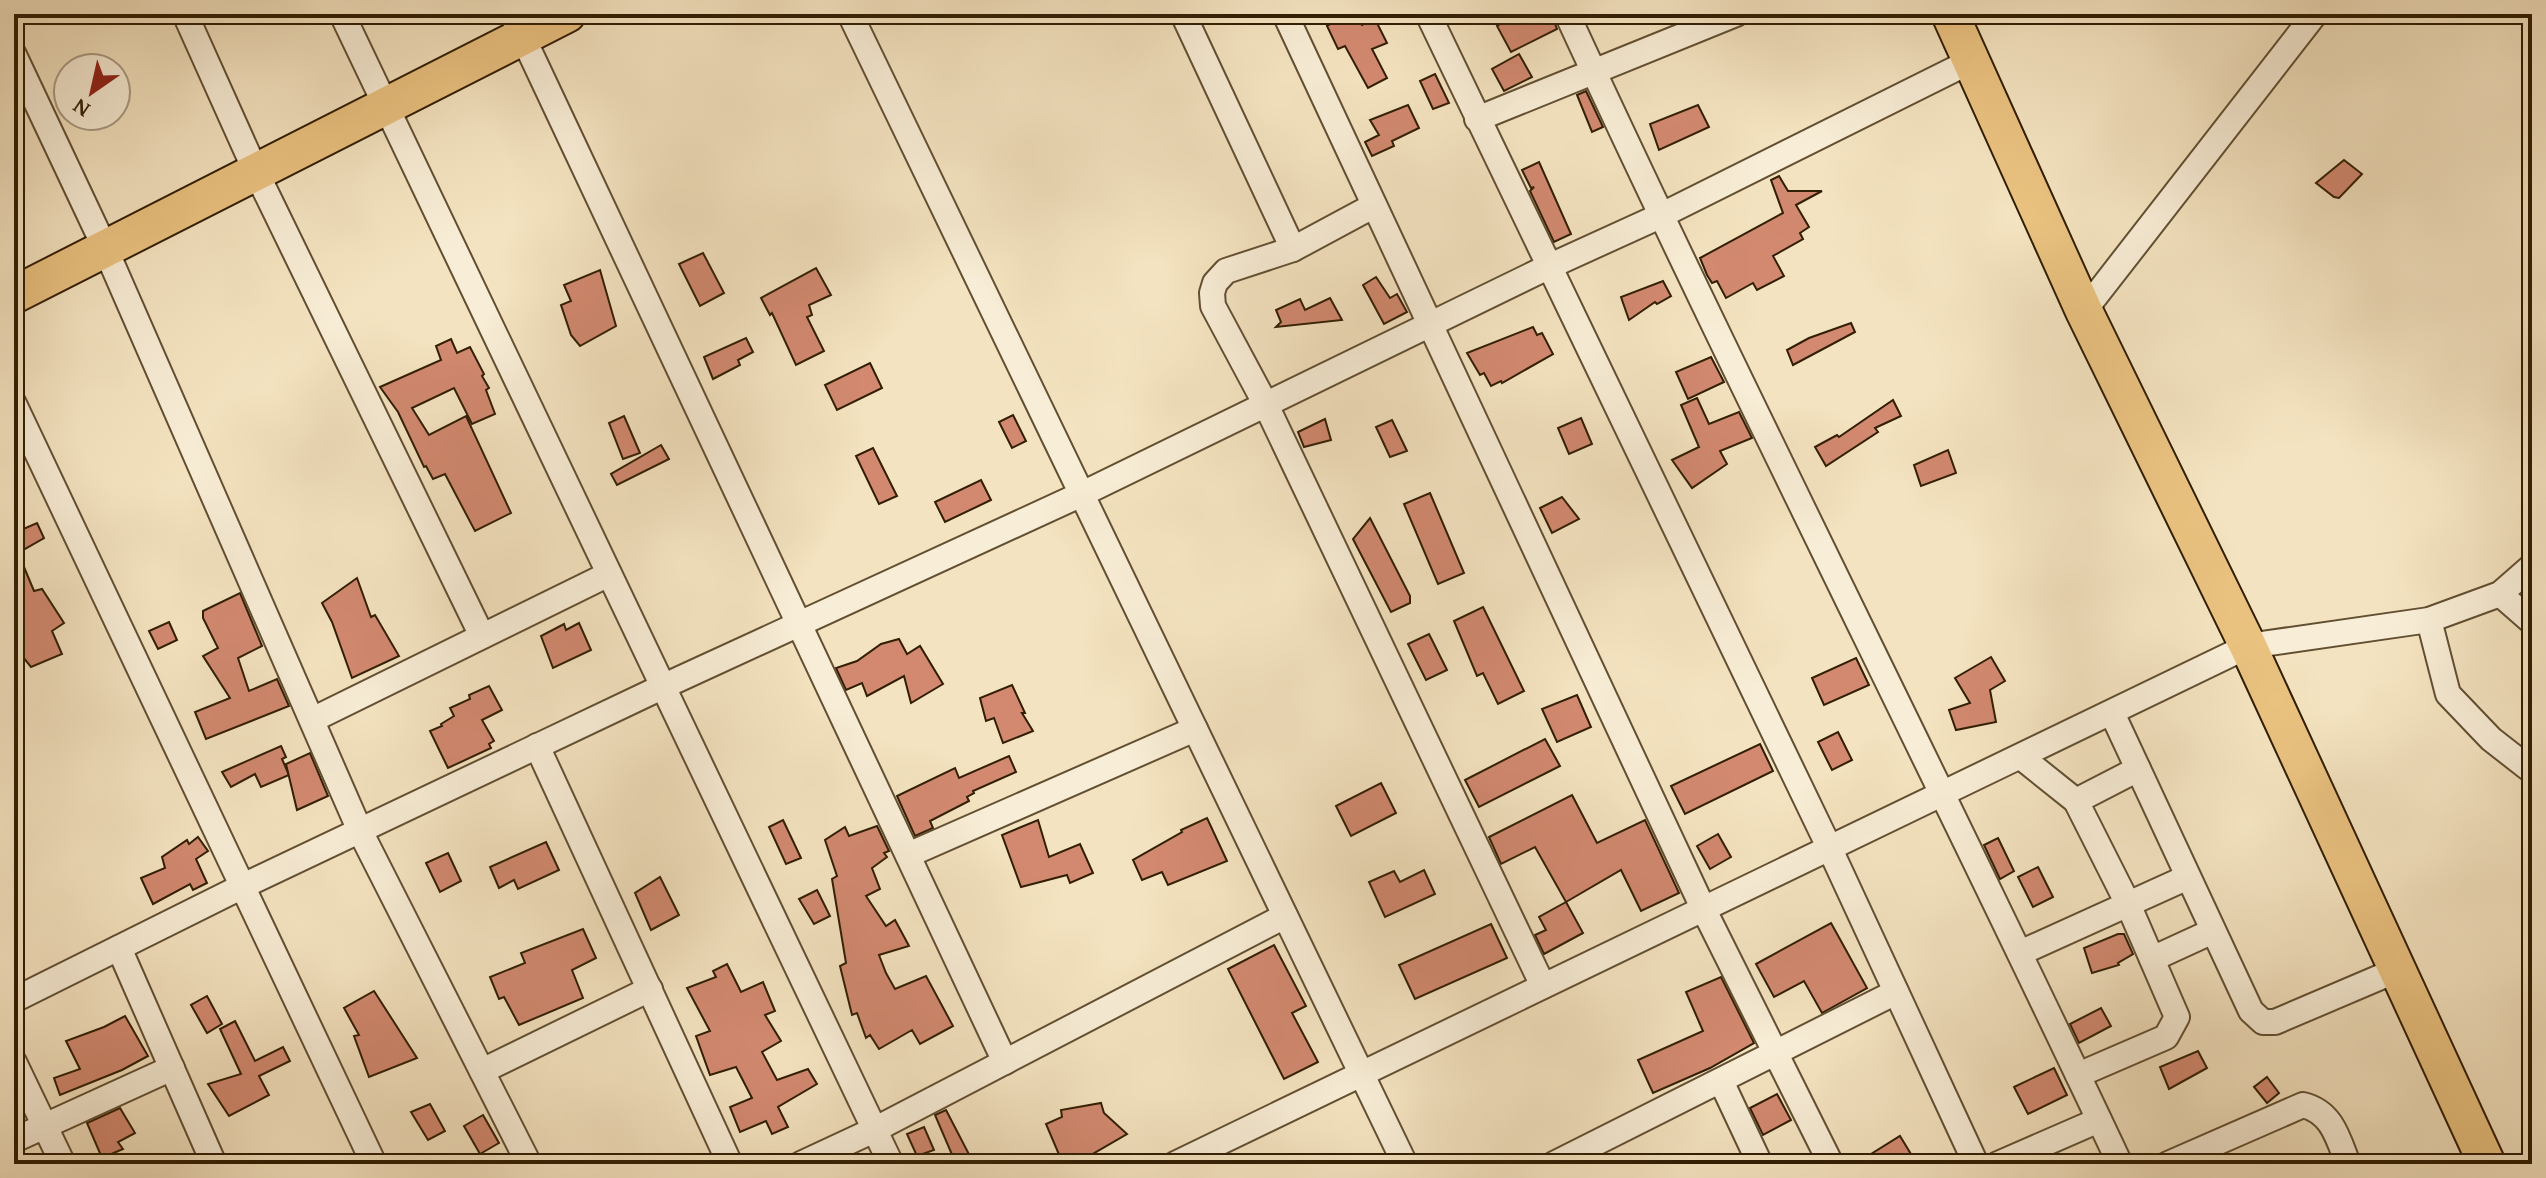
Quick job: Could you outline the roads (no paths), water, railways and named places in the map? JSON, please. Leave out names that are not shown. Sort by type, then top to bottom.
[{"type":"main road","points":[[14,295],[385,106],[517,25],[567,14]]},
{"type":"main road","points":[[1950,14],[2084,311],[2248,646],[2487,1164]]},
{"type":"street","points":[[185,14],[256,172],[482,636]]},
{"type":"street","points":[[342,14],[891,1164]]},
{"type":"street","points":[[850,14],[1405,1164]]},
{"type":"street","points":[[1285,14],[1703,908],[1831,1164]]},
{"type":"street","points":[[1428,14],[1829,847],[1976,1164]]},
{"type":"street","points":[[1567,14],[1660,216],[1944,795],[2120,1164]]},
{"type":"street","points":[[1477,119],[1594,72],[1683,24],[1736,14]]},
{"type":"street","points":[[2084,311],[2315,14]]},
{"type":"street","points":[[1186,15],[1293,249]]},
{"type":"street","points":[[517,25],[1005,1062]]},
{"type":"street","points":[[14,55],[105,248],[360,831],[529,1164]]},
{"type":"street","points":[[14,1000],[243,886],[537,746],[1082,494],[1548,267],[1660,216],[1971,61]]},
{"type":"street","points":[[1373,206],[1293,249],[1226,271],[1215,283],[1213,306],[1266,405],[1543,986]]},
{"type":"street","points":[[14,404],[374,1164]]},
{"type":"street","points":[[1175,1164],[2248,646],[2429,620],[2500,594],[2532,566]]},
{"type":"street","points":[[312,720],[609,574]]},
{"type":"street","points":[[2500,594],[2532,622]]},
{"type":"street","points":[[2429,620],[2448,694],[2491,739],[2532,771]]},
{"type":"street","points":[[2112,713],[2251,1011],[2263,1022],[2275,1022],[2397,970]]},
{"type":"street","points":[[908,855],[1195,729]]},
{"type":"street","points":[[537,746],[730,1164]]},
{"type":"street","points":[[2021,757],[2076,801],[2128,904],[2177,1017],[2175,1026],[2166,1037],[2078,1075]]},
{"type":"street","points":[[2076,801],[2138,769]]},
{"type":"street","points":[[2020,953],[2188,877]]},
{"type":"street","points":[[801,1164],[874,1130],[1285,916]]},
{"type":"street","points":[[2152,959],[2213,931]]},
{"type":"street","points":[[119,948],[214,1164]]},
{"type":"street","points":[[482,1071],[650,989]]},
{"type":"street","points":[[1554,1164],[1896,992]]},
{"type":"street","points":[[14,1062],[63,1164]]},
{"type":"street","points":[[14,1140],[172,1068]]},
{"type":"street","points":[[1721,1081],[1760,1164]]},
{"type":"street","points":[[2168,1164],[2303,1105],[2318,1109],[2332,1124],[2348,1164]]},
{"type":"street","points":[[1998,1164],[2099,1120]]}]
